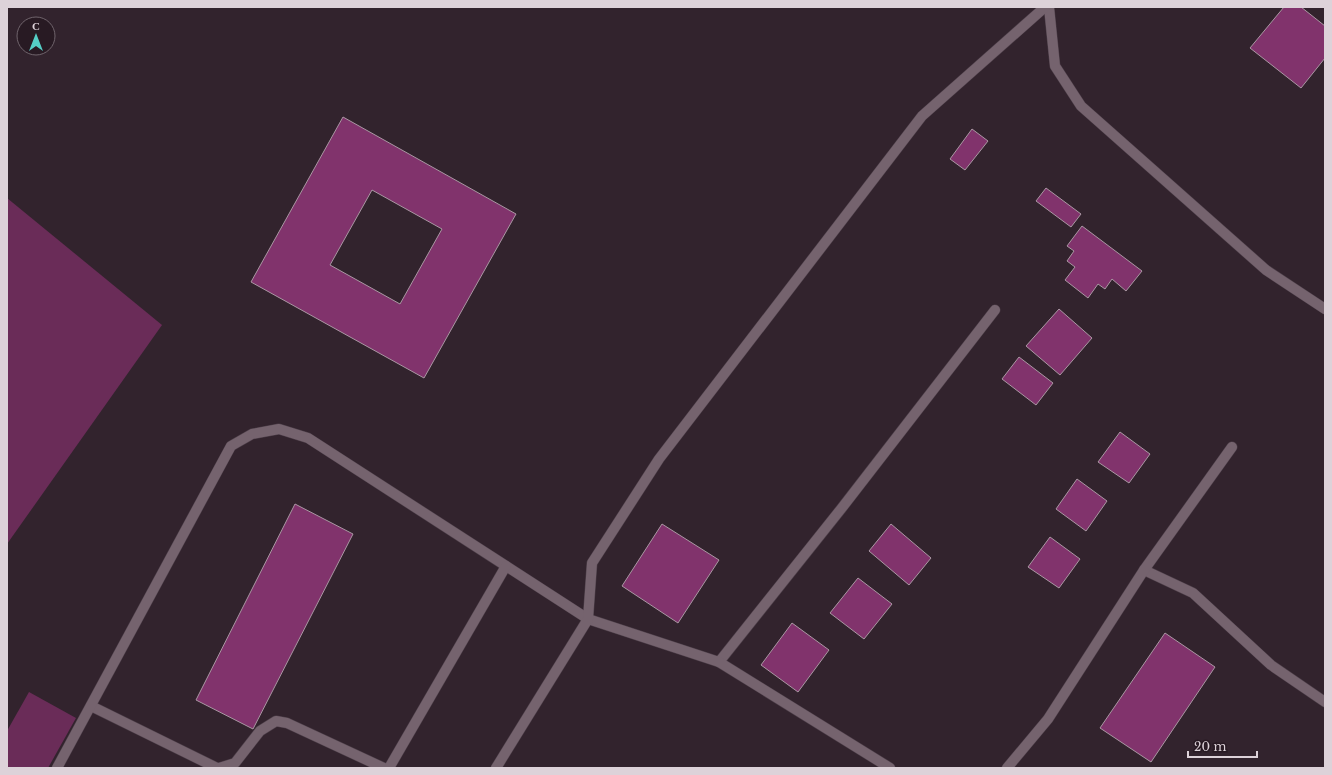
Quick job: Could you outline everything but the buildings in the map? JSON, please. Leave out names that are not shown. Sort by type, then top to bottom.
[{"type":"lane","points":[[496,768],[588,619],[592,563],[659,460],[922,116],[1045,7]]},
{"type":"lane","points":[[1049,7],[1055,66],[1081,106],[1266,270],[1325,309]]},
{"type":"lane","points":[[719,662],[841,509],[995,310]]},
{"type":"lane","points":[[57,768],[231,446],[252,434],[279,429],[308,438],[588,619],[719,662],[890,768]]},
{"type":"lane","points":[[1007,768],[1048,719],[1144,570],[1232,447]]},
{"type":"lane","points":[[389,768],[506,566]]},
{"type":"lane","points":[[1144,570],[1192,593],[1271,665],[1325,702]]},
{"type":"lane","points":[[91,706],[218,768],[235,763],[260,731],[276,721],[287,723],[384,768]]},
{"type":"shaded area","points":[[7,198],[162,325],[7,544]]},
{"type":"shaded area","points":[[29,692],[76,718],[48,768],[7,768],[7,731]]}]
